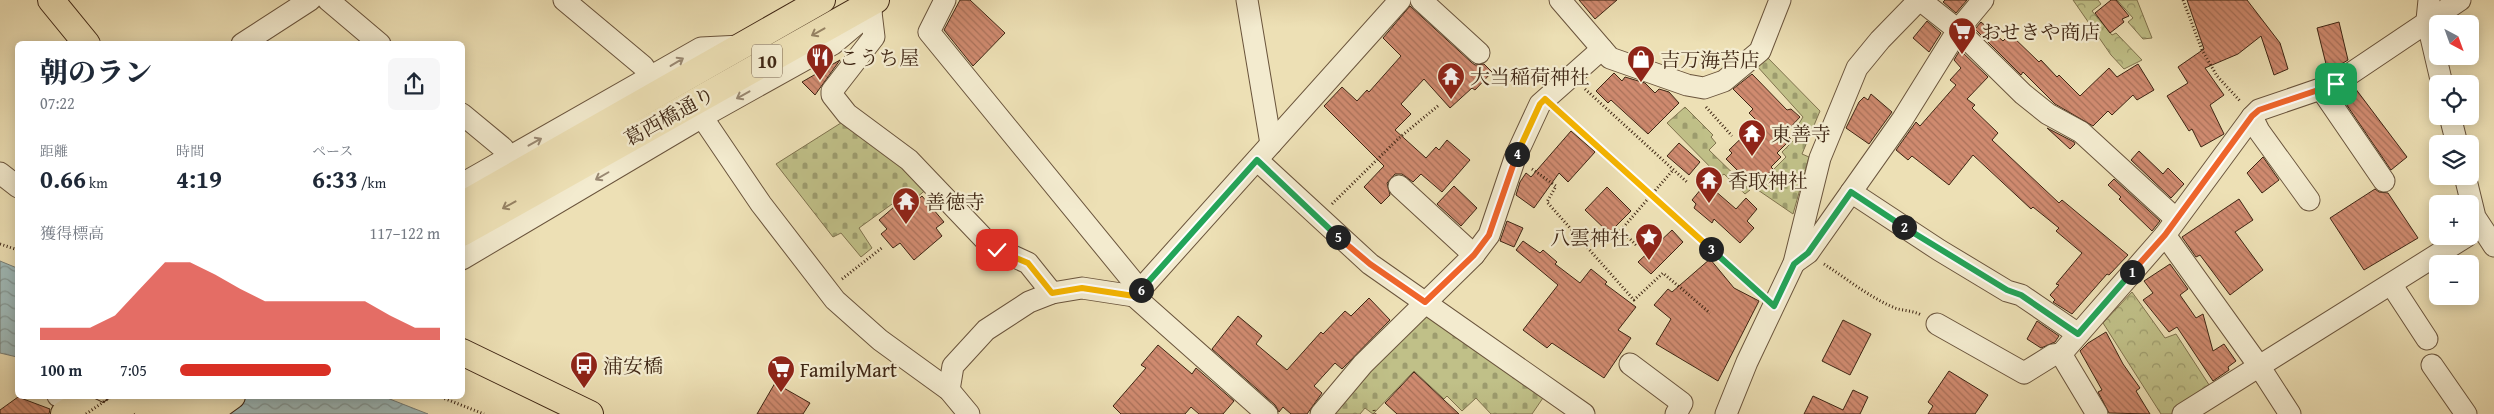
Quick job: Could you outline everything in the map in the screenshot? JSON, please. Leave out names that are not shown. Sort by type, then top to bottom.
[{"type":"main road","points":[[51,0],[85,41]]},
{"type":"main road","name":"葛西橋通り","points":[[465,203],[652,100],[822,0]]},
{"type":"main road","name":"葛西橋通り","points":[[465,231],[652,100],[877,4]]},
{"type":"main road","points":[[465,353],[590,414]]},
{"type":"main road","points":[[110,414],[132,399]]},
{"type":"main road","points":[[148,414],[166,399]]},
{"type":"main road","points":[[176,414],[199,399]]},
{"type":"main road","points":[[207,414],[228,399]]},
{"type":"street","points":[[247,41],[310,0]]},
{"type":"street","points":[[328,0],[376,41]]},
{"type":"street","points":[[465,182],[508,157],[652,100],[642,66],[564,0]]},
{"type":"street","points":[[945,0],[929,32],[1137,293],[1267,414]]},
{"type":"street","points":[[1248,0],[1271,144]]},
{"type":"street","points":[[1137,293],[1400,0]]},
{"type":"street","points":[[1421,0],[1479,53]]},
{"type":"street","points":[[1560,0],[1610,58],[1687,85],[1704,88],[1724,81],[1760,52],[1780,0]]},
{"type":"street","points":[[1726,414],[1774,306],[1801,258],[1902,120],[1958,30],[1983,0]]},
{"type":"street","points":[[1937,324],[2024,372],[2053,354],[2061,354],[2171,227],[2252,116],[2259,110],[2336,84],[2428,10],[2460,0]]},
{"type":"street","points":[[1801,258],[1820,158],[1857,68],[1915,1],[1958,30],[2023,94],[2048,114],[2081,132],[2171,227],[2290,414]]},
{"type":"street","points":[[877,4],[874,37],[832,91],[832,95],[848,114],[909,160],[991,246],[1028,263],[1052,293]]},
{"type":"street","points":[[465,258],[702,117],[833,44],[877,4]]},
{"type":"street","points":[[2428,10],[2440,75]]},
{"type":"street","points":[[1321,414],[1358,370],[1474,255],[1489,235],[1515,158],[1540,104],[1602,49]]},
{"type":"street","points":[[2320,89],[2384,181]]},
{"type":"street","points":[[465,116],[503,148],[508,157]]},
{"type":"street","points":[[2252,116],[2259,131],[2309,200]]},
{"type":"street","points":[[702,117],[760,204],[828,291],[880,340],[950,390],[968,414]]},
{"type":"street","points":[[1257,160],[1317,219],[1370,264],[1584,414]]},
{"type":"street","points":[[0,173],[15,185]]},
{"type":"street","points":[[1399,186],[1474,255]]},
{"type":"street","points":[[1851,192],[1939,250],[2007,290],[2021,295],[2078,334]]},
{"type":"street","points":[[2479,230],[2494,246]]},
{"type":"street","points":[[2183,414],[2453,245]]},
{"type":"street","points":[[2391,284],[2427,339]]},
{"type":"street","points":[[950,390],[953,366],[986,330],[1029,302],[1052,293],[1082,288],[1137,293]]},
{"type":"street","points":[[2061,354],[2097,414]]},
{"type":"street","points":[[1630,364],[1682,404],[1676,414]]},
{"type":"street","points":[[2432,365],[2466,414]]},
{"type":"path","points":[[2183,0],[2202,50],[2217,76],[2252,116]]},
{"type":"path","points":[[1571,76],[1688,183]]},
{"type":"path","points":[[1687,85],[1732,136]]},
{"type":"path","points":[[1545,99],[1774,306]]},
{"type":"path","points":[[1317,219],[1399,138],[1439,105]]},
{"type":"path","points":[[1515,158],[1556,186],[1547,202],[1634,300],[1663,273],[1710,313]]},
{"type":"path","points":[[1636,245],[1621,230],[1673,170]]},
{"type":"path","points":[[0,244],[15,249]]},
{"type":"path","points":[[828,291],[883,247]]},
{"type":"path","points":[[1801,258],[1897,309],[1914,311],[1937,324]]},
{"type":"path","points":[[75,409],[103,399]]},
{"type":"path","points":[[446,399],[484,414]]},
{"type":"green space","points":[[2073,0],[2098,0],[2101,4],[2092,11],[2112,35],[2116,33],[2142,60],[2124,69],[2111,55]]},
{"type":"green space","points":[[2117,0],[2137,0],[2152,38],[2143,39],[2128,22],[2133,18]]},
{"type":"green space","points":[[1766,56],[1820,111],[1802,154],[1809,157],[1793,214],[1755,188],[1786,157],[1782,152],[1795,139],[1792,135],[1803,117],[1756,65]]},
{"type":"green space","points":[[1685,107],[1713,135],[1711,137],[1716,143],[1709,150],[1750,190],[1745,194],[1724,174],[1720,177],[1667,123]]},
{"type":"green space","points":[[844,121],[928,188],[916,198],[910,191],[859,228],[872,248],[861,257],[841,233],[833,237],[776,164]]},
{"type":"green space","points":[[2132,292],[2165,338],[2176,334],[2215,394],[2183,414],[2161,414],[2103,323]]},
{"type":"green space","points":[[1426,316],[1545,395],[1532,414],[1491,414],[1476,398],[1462,411],[1447,396],[1444,399],[1414,371],[1373,414],[1365,408],[1360,414],[1328,414],[1362,370]]},
{"type":"water","points":[[0,261],[15,267],[15,357],[0,353]]},
{"type":"water","points":[[143,399],[390,399],[428,414],[206,414]]},
{"type":"building","points":[[960,0],[970,0],[1005,33],[973,66],[944,30]]},
{"type":"building","points":[[1579,0],[1617,0],[1595,19]]},
{"type":"building","points":[[1945,0],[1967,0],[1956,13],[1943,2]]},
{"type":"building","points":[[2111,0],[2116,0],[2129,16],[2122,19],[2124,22],[2110,33],[2095,13]]},
{"type":"building","points":[[2187,0],[2247,0],[2280,43],[2288,69],[2274,75],[2261,36],[2238,54],[2205,68],[2224,95],[2210,105],[2224,134],[2201,147],[2192,129],[2189,131],[2167,96],[2188,83],[2178,67],[2204,49]]},
{"type":"building","points":[[1410,6],[1471,62],[1475,65],[1484,64],[1492,72],[1475,90],[1472,88],[1450,108],[1424,79],[1401,104],[1411,114],[1395,130],[1426,158],[1436,147],[1439,150],[1447,140],[1470,160],[1442,192],[1421,174],[1413,182],[1402,174],[1395,174],[1387,183],[1390,195],[1381,204],[1364,187],[1384,166],[1324,106],[1342,87],[1357,101],[1367,90],[1369,92],[1401,56],[1383,38]]},
{"type":"building","points":[[1927,21],[1941,33],[1929,52],[1913,38]]},
{"type":"building","points":[[1981,22],[2003,41],[2010,34],[2039,62],[2041,60],[2057,77],[2059,75],[2080,96],[2109,68],[2117,77],[2138,64],[2154,90],[2137,100],[2133,95],[2112,115],[2108,111],[2093,126],[2055,104],[2023,72],[2021,75],[1975,29]]},
{"type":"building","points":[[2339,22],[2348,60],[2328,72],[2317,28]]},
{"type":"building","points":[[1960,50],[1988,77],[1967,99],[1975,105],[1972,108],[1998,133],[1992,140],[2059,203],[2062,200],[2128,255],[2109,275],[2107,274],[2072,314],[2053,302],[2055,300],[2050,295],[2059,285],[2056,284],[2082,253],[2056,231],[2059,228],[2033,207],[2031,209],[1973,155],[1949,185],[1912,156],[1908,160],[1896,150],[1916,122],[1920,126],[1956,85],[1950,80],[1961,68],[1954,60]]},
{"type":"building","points":[[840,60],[815,95],[802,82]]},
{"type":"building","points":[[1614,73],[1622,81],[1625,77],[1645,83],[1655,93],[1659,89],[1669,92],[1679,103],[1648,134],[1611,100],[1608,103],[1596,91]]},
{"type":"building","points":[[1752,74],[1787,110],[1791,109],[1800,117],[1787,131],[1789,133],[1787,135],[1791,139],[1777,153],[1781,157],[1771,167],[1773,169],[1754,187],[1726,159],[1732,153],[1729,150],[1758,122],[1749,113],[1753,109],[1733,89]]},
{"type":"building","points":[[2355,88],[2407,157],[2391,170],[2342,98]]},
{"type":"building","points":[[1871,94],[1892,112],[1869,144],[1846,128],[1859,102],[1864,97],[1868,100]]},
{"type":"building","points":[[2047,128],[2074,142],[2075,144],[2070,149]]},
{"type":"building","points":[[1571,131],[1595,152],[1568,182],[1559,173],[1534,208],[1516,195],[1520,182],[1526,173],[1531,177]]},
{"type":"building","points":[[1679,143],[1700,162],[1689,175],[1667,156]]},
{"type":"building","points":[[2139,151],[2163,174],[2168,168],[2184,184],[2171,198],[2131,160]]},
{"type":"building","points":[[2263,157],[2279,180],[2262,193],[2247,173]]},
{"type":"building","points":[[2114,179],[2160,221],[2152,231],[2119,199],[2121,197],[2108,185]]},
{"type":"building","points":[[1706,183],[1736,209],[1746,198],[1757,209],[1747,221],[1754,228],[1740,243],[1714,219],[1712,223],[1694,208],[1696,204],[1692,200]]},
{"type":"building","points":[[1454,186],[1477,208],[1461,226],[1437,204]]},
{"type":"building","points":[[1607,187],[1631,211],[1609,233],[1585,210]]},
{"type":"building","points":[[2375,189],[2379,192],[2388,193],[2418,238],[2364,270],[2330,218]]},
{"type":"building","points":[[909,194],[915,202],[922,196],[944,222],[936,228],[942,236],[914,260],[900,243],[893,248],[881,234],[887,229],[879,220]]},
{"type":"building","points":[[2239,199],[2253,220],[2235,232],[2263,270],[2230,295],[2200,255],[2196,257],[2182,237]]},
{"type":"building","points":[[1507,221],[1523,228],[1514,247],[1500,241]]},
{"type":"building","points":[[1672,230],[1683,242],[1651,274],[1638,262]]},
{"type":"building","points":[[1523,241],[1540,253],[1543,250],[1557,262],[1555,264],[1580,283],[1591,269],[1607,282],[1605,284],[1636,307],[1618,330],[1631,338],[1604,378],[1552,343],[1547,348],[1523,330],[1558,285],[1516,250]]},
{"type":"building","points":[[1710,259],[1734,288],[1759,301],[1718,381],[1656,344],[1671,319],[1654,305],[1668,289],[1672,292]]},
{"type":"building","points":[[2170,264],[2188,289],[2180,295],[2196,318],[2203,314],[2213,351],[2224,344],[2236,361],[2228,367],[2229,370],[2213,381],[2177,327],[2169,332],[2143,300],[2153,293],[2144,281]]},
{"type":"building","points":[[1369,298],[1390,320],[1342,369],[1335,363],[1314,386],[1322,393],[1307,414],[1291,414],[1283,407],[1279,412],[1275,405],[1212,349],[1238,316],[1262,336],[1256,344],[1287,370],[1321,332],[1323,334],[1345,311],[1351,316]]},
{"type":"building","points":[[1843,320],[1871,334],[1850,375],[1822,361]]},
{"type":"building","points":[[2037,321],[2059,336],[2055,342],[2041,348],[2027,339]]},
{"type":"building","points":[[2106,332],[2123,364],[2140,388],[2136,391],[2150,414],[2109,413],[2098,392],[2102,390],[2080,351],[2088,343]]},
{"type":"building","points":[[1158,345],[1192,374],[1196,368],[1234,401],[1223,414],[1199,414],[1191,407],[1185,414],[1121,414],[1113,406],[1146,368],[1141,365]]},
{"type":"building","points":[[1949,371],[1988,395],[1975,414],[1928,414],[1933,406],[1928,402]]},
{"type":"building","points":[[1414,372],[1459,414],[1397,414],[1385,403]]},
{"type":"building","name":"FamilyMart","points":[[775,383],[810,403],[803,414],[757,414]]},
{"type":"building","points":[[1853,390],[1868,397],[1860,414],[1804,414],[1813,396],[1843,410]]},
{"type":"building","points":[[15,399],[23,399],[50,409],[49,414],[0,414],[0,410]]},
{"type":"place","name":"おせきや商店","points":[[1962,55]]},
{"type":"place","name":"こうち屋","points":[[820,81]]},
{"type":"place","name":"吉万海苔店","points":[[1641,83]]},
{"type":"place","name":"大当稲荷神社","points":[[1451,100]]},
{"type":"place","name":"東善寺","points":[[1752,157]]},
{"type":"place","name":"香取神社","points":[[1709,204]]},
{"type":"place","name":"善徳寺","points":[[906,225]]},
{"type":"place","name":"八雲神社","points":[[1649,261]]},
{"type":"place","name":"浦安橋","points":[[584,389]]},
{"type":"place","name":"FamilyMart","points":[[781,393]]},
{"type":"route","points":[[997,250],[1028,263],[1052,293],[1082,288],[1134,296],[1257,160],[1317,219],[1370,264],[1425,302],[1474,255],[1489,235],[1515,158],[1540,104],[1545,99],[1774,306],[1794,264],[1808,253],[1851,192],[1939,250],[2007,290],[2021,295],[2078,334],[2165,235],[2252,116],[2259,110],[2336,84]]}]
